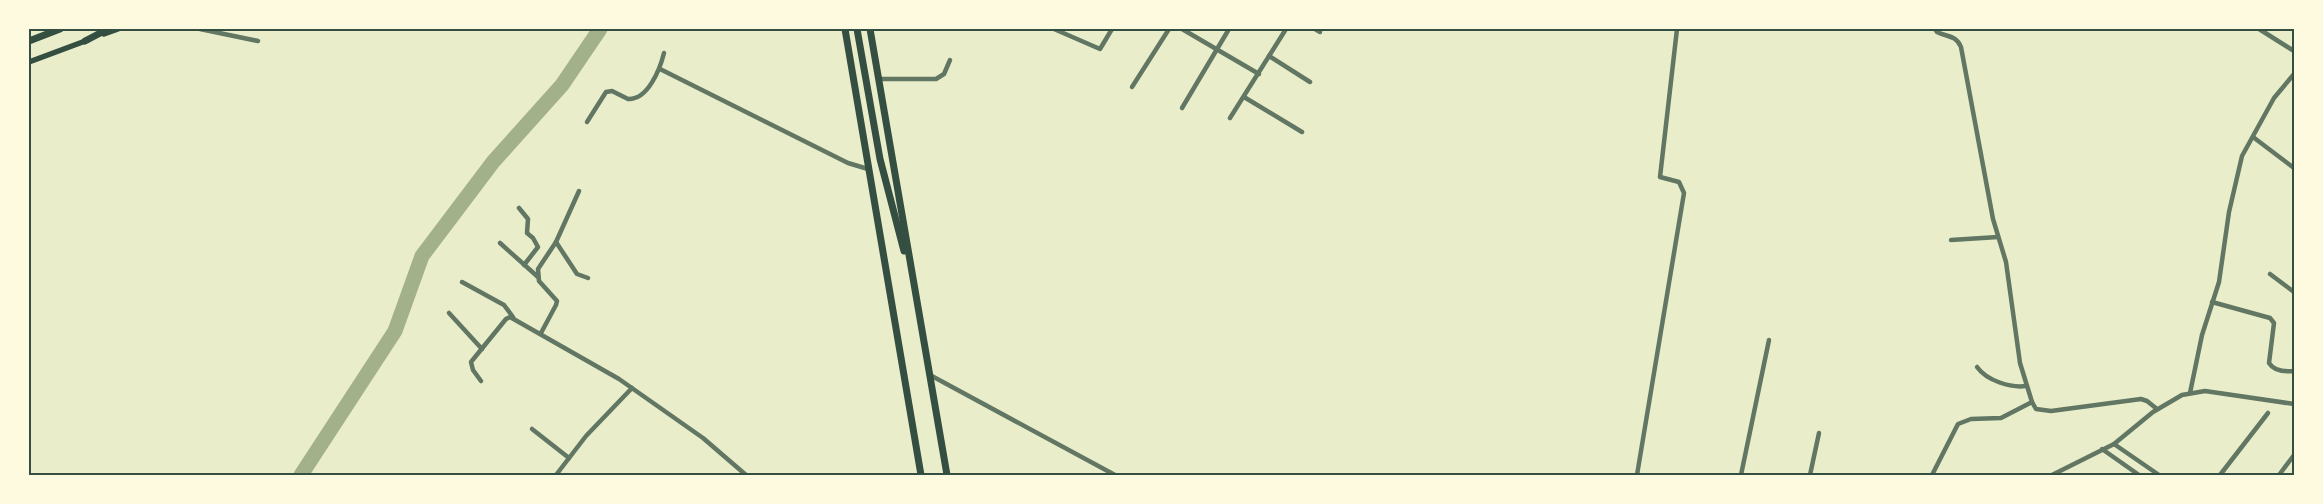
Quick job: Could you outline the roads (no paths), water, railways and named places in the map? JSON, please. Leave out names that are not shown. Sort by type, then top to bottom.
[{"type":"highway","points":[[29,41],[60,29]]},
{"type":"highway","points":[[85,41],[108,29]]},
{"type":"highway","points":[[845,29],[921,475]]},
{"type":"highway","points":[[857,29],[880,159],[913,282]]},
{"type":"highway","points":[[870,29],[946,475]]},
{"type":"main road","points":[[29,62],[118,29]]},
{"type":"street","points":[[200,29],[258,41]]},
{"type":"street","points":[[1054,29],[1100,49],[1112,29]]},
{"type":"street","points":[[1132,87],[1169,29]]},
{"type":"street","points":[[1182,29],[1258,74]]},
{"type":"street","points":[[1182,108],[1229,29]]},
{"type":"street","points":[[1230,118],[1286,29]]},
{"type":"street","points":[[1637,475],[1684,193],[1679,182],[1660,177],[1676,29]]},
{"type":"street","points":[[1935,29],[1937,32],[1950,35],[1958,40],[1961,47],[1998,237],[2006,262],[2020,363],[2026,386],[2036,409],[2051,411],[2141,399],[2148,401],[2157,409]]},
{"type":"street","points":[[2259,29],[2294,51]]},
{"type":"street","points":[[587,122],[606,92],[612,91],[622,98],[633,100],[650,85],[660,69],[664,53]]},
{"type":"street","points":[[1269,56],[1310,82]]},
{"type":"street","points":[[880,79],[936,79],[944,74],[950,60]]},
{"type":"street","points":[[660,69],[848,163],[868,169]]},
{"type":"street","points":[[2190,393],[2202,335],[2219,282],[2229,212],[2242,156],[2274,98],[2294,74]]},
{"type":"street","points":[[1244,97],[1302,132]]},
{"type":"street","points":[[2253,137],[2294,168]]},
{"type":"street","points":[[538,277],[538,269],[556,242],[579,191]]},
{"type":"street","points":[[519,208],[528,219],[527,233],[534,238],[538,247],[524,265]]},
{"type":"street","points":[[1951,240],[1998,237]]},
{"type":"street","points":[[556,242],[577,274],[588,278]]},
{"type":"street","points":[[500,244],[538,277],[557,301],[541,333]]},
{"type":"street","points":[[2270,274],[2294,292]]},
{"type":"street","points":[[462,282],[504,305],[513,318],[632,388],[702,438],[746,475]]},
{"type":"street","points":[[2212,302],[2270,318],[2274,323],[2269,364],[2272,368],[2294,371]]},
{"type":"street","points":[[449,313],[482,349]]},
{"type":"street","points":[[481,381],[473,370],[471,362],[506,319],[513,318]]},
{"type":"street","points":[[1741,475],[1769,340]]},
{"type":"street","points":[[1977,367],[1982,373],[2012,386],[2026,386]]},
{"type":"street","points":[[930,375],[1116,475]]},
{"type":"street","points":[[556,475],[586,436],[632,388]]},
{"type":"street","points":[[2052,475],[2114,444],[2157,409],[2182,395],[2205,391],[2294,404]]},
{"type":"street","points":[[1932,475],[1958,424],[1971,420],[2001,418],[2032,402]]},
{"type":"street","points":[[2220,475],[2268,414]]},
{"type":"street","points":[[532,429],[569,458]]},
{"type":"street","points":[[1810,475],[1819,433]]},
{"type":"street","points":[[2114,444],[2159,475]]},
{"type":"street","points":[[2102,449],[2139,475]]},
{"type":"street","points":[[2279,475],[2294,455]]},
{"type":"street","points":[[735,475],[740,470]]},
{"type":"waterway","points":[[301,475],[395,331],[422,256],[493,162],[562,85],[600,29]]}]
